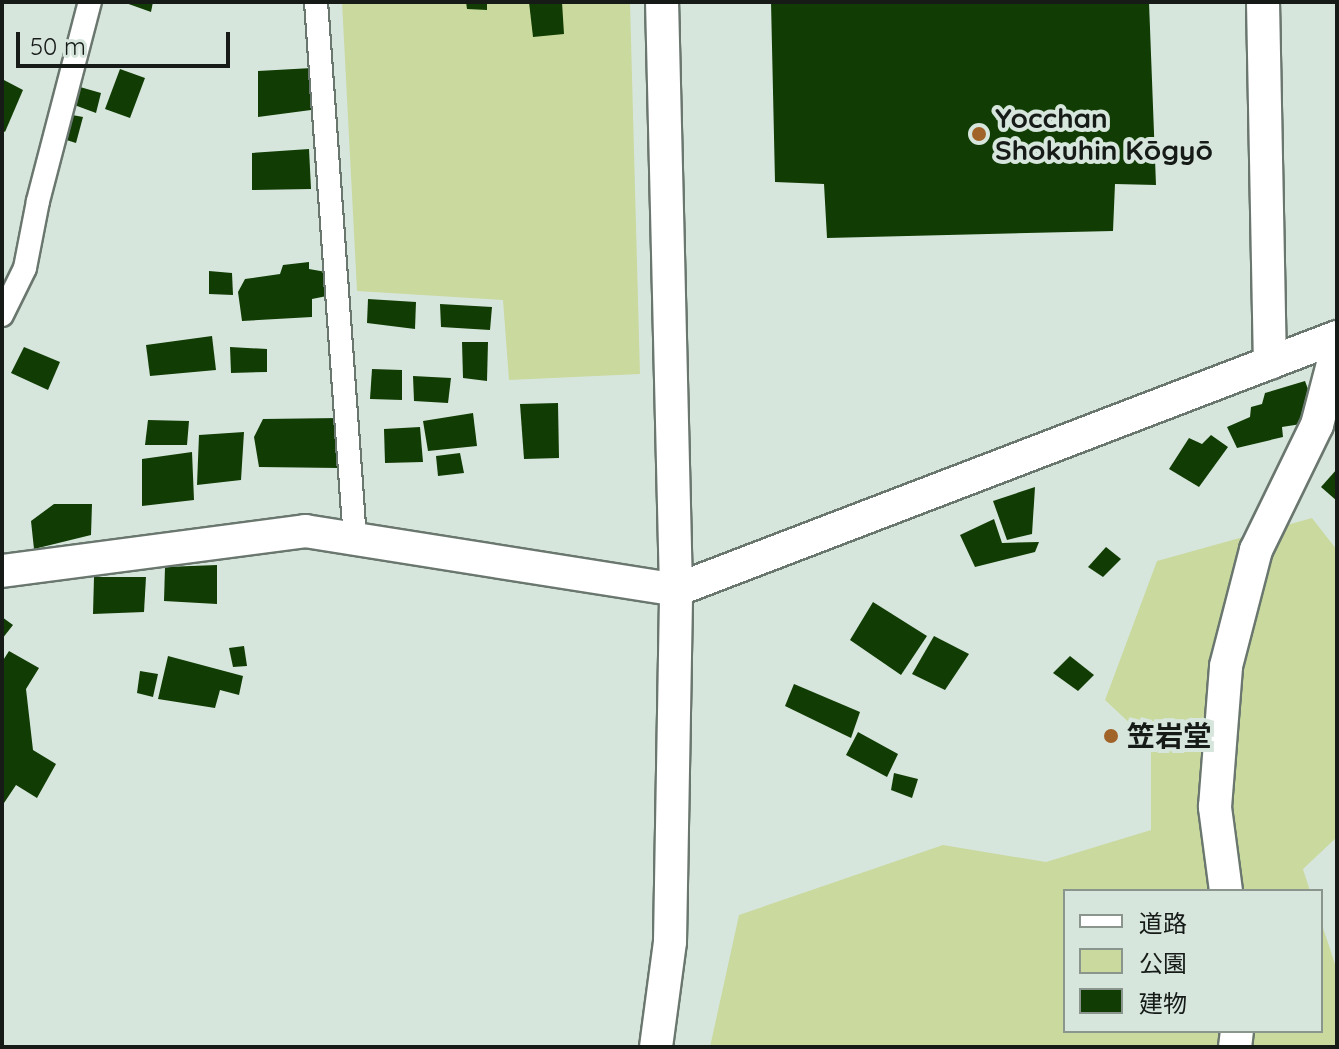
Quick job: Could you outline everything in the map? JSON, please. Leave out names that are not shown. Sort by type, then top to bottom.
[{"type":"street","points":[[2,315],[25,268],[41,187],[90,2]]},
{"type":"street","points":[[316,2],[355,539]]},
{"type":"street","points":[[656,1047],[670,942],[676,590],[662,2]]},
{"type":"street","points":[[1263,2],[1270,363]]},
{"type":"street","points":[[2,571],[305,531],[676,590],[1337,337]]},
{"type":"street","points":[[1226,889],[1215,807],[1226,666],[1256,550],[1317,425],[1337,348]]},
{"type":"green space","points":[[342,2],[630,2],[640,374],[509,380],[503,300],[357,291]]},
{"type":"green space","points":[[1312,518],[1337,550],[1337,837],[1303,869],[1309,889],[1063,889],[1063,1033],[1323,1033],[1323,928],[1337,970],[1337,1047],[710,1047],[739,915],[943,845],[1046,862],[1151,830],[1151,743],[1105,700],[1157,561]]},
{"type":"building","points":[[123,2],[153,2],[151,12]]},
{"type":"building","points":[[466,2],[487,2],[487,10],[467,9]]},
{"type":"building","points":[[529,2],[562,2],[564,34],[533,37]]},
{"type":"building","points":[[771,2],[1149,2],[1156,185],[1115,184],[1113,231],[827,238],[824,184],[775,182]]},
{"type":"building","points":[[312,68],[311,110],[258,117],[258,71]]},
{"type":"building","points":[[120,69],[145,78],[130,118],[105,109]]},
{"type":"building","points":[[2,79],[23,90],[5,132],[2,130]]},
{"type":"building","points":[[73,85],[101,93],[96,113],[69,103]]},
{"type":"building","points":[[67,114],[83,117],[76,143],[60,138]]},
{"type":"building","points":[[309,149],[311,189],[252,190],[252,153]]},
{"type":"building","points":[[309,262],[309,269],[326,272],[327,296],[312,299],[312,317],[242,321],[238,292],[245,279],[280,274],[283,265]]},
{"type":"building","points":[[209,271],[232,273],[233,295],[209,294]]},
{"type":"building","points":[[368,299],[416,302],[415,329],[367,323]]},
{"type":"building","points":[[440,304],[492,307],[490,330],[441,327]]},
{"type":"building","points":[[212,336],[216,370],[150,376],[146,345]]},
{"type":"building","points":[[462,342],[488,342],[487,381],[463,378]]},
{"type":"building","points":[[24,347],[60,362],[48,390],[11,373]]},
{"type":"building","points":[[230,347],[267,349],[267,372],[231,373]]},
{"type":"building","points":[[372,369],[402,370],[402,400],[370,399]]},
{"type":"building","points":[[413,376],[451,378],[448,403],[414,401]]},
{"type":"building","points":[[1305,381],[1312,400],[1301,424],[1282,427],[1283,437],[1237,448],[1227,427],[1250,417],[1251,407],[1262,404],[1265,393]]},
{"type":"building","points":[[558,403],[559,458],[524,459],[520,404]]},
{"type":"building","points":[[473,413],[477,446],[428,451],[423,421]]},
{"type":"building","points":[[340,418],[339,468],[259,467],[254,437],[263,419]]},
{"type":"building","points":[[148,420],[189,421],[187,445],[145,445]]},
{"type":"building","points":[[420,427],[423,462],[385,463],[384,429]]},
{"type":"building","points":[[244,432],[241,480],[197,485],[199,435]]},
{"type":"building","points":[[1211,435],[1228,447],[1199,487],[1169,469],[1189,438],[1202,444]]},
{"type":"building","points":[[192,452],[194,500],[142,506],[142,459]]},
{"type":"building","points":[[460,453],[464,473],[438,476],[436,456]]},
{"type":"building","points":[[1337,469],[1337,501],[1321,487]]},
{"type":"building","points":[[1035,487],[1032,534],[1007,540],[993,501]]},
{"type":"building","points":[[54,504],[92,504],[91,535],[34,549],[31,521]]},
{"type":"building","points":[[994,519],[1002,543],[1039,542],[1035,552],[975,567],[960,535]]},
{"type":"building","points":[[1106,547],[1121,559],[1103,577],[1088,567]]},
{"type":"building","points":[[217,565],[217,604],[164,601],[165,567]]},
{"type":"building","points":[[94,577],[146,577],[144,612],[93,614]]},
{"type":"building","points":[[873,602],[927,636],[901,675],[850,640]]},
{"type":"building","points":[[2,617],[13,625],[2,639]]},
{"type":"building","points":[[934,636],[969,654],[945,690],[912,674]]},
{"type":"building","points":[[244,646],[247,666],[233,667],[229,648]]},
{"type":"building","points":[[9,651],[39,668],[26,689],[33,750],[56,764],[37,798],[16,785],[2,806],[2,662]]},
{"type":"building","points":[[168,656],[243,676],[239,695],[220,690],[215,708],[158,699]]},
{"type":"building","points":[[1070,656],[1094,675],[1078,691],[1053,673]]},
{"type":"building","points":[[140,671],[158,674],[153,697],[137,693]]},
{"type":"building","points":[[794,684],[860,712],[851,738],[785,706]]},
{"type":"building","points":[[858,732],[898,754],[887,777],[846,755]]},
{"type":"building","points":[[894,773],[918,779],[912,798],[891,790]]},
{"type":"place","name":"Yocchan Shokuhin Kōgyō","points":[[979,134]]},
{"type":"place","name":"笠岩堂","points":[[1111,736]]}]
